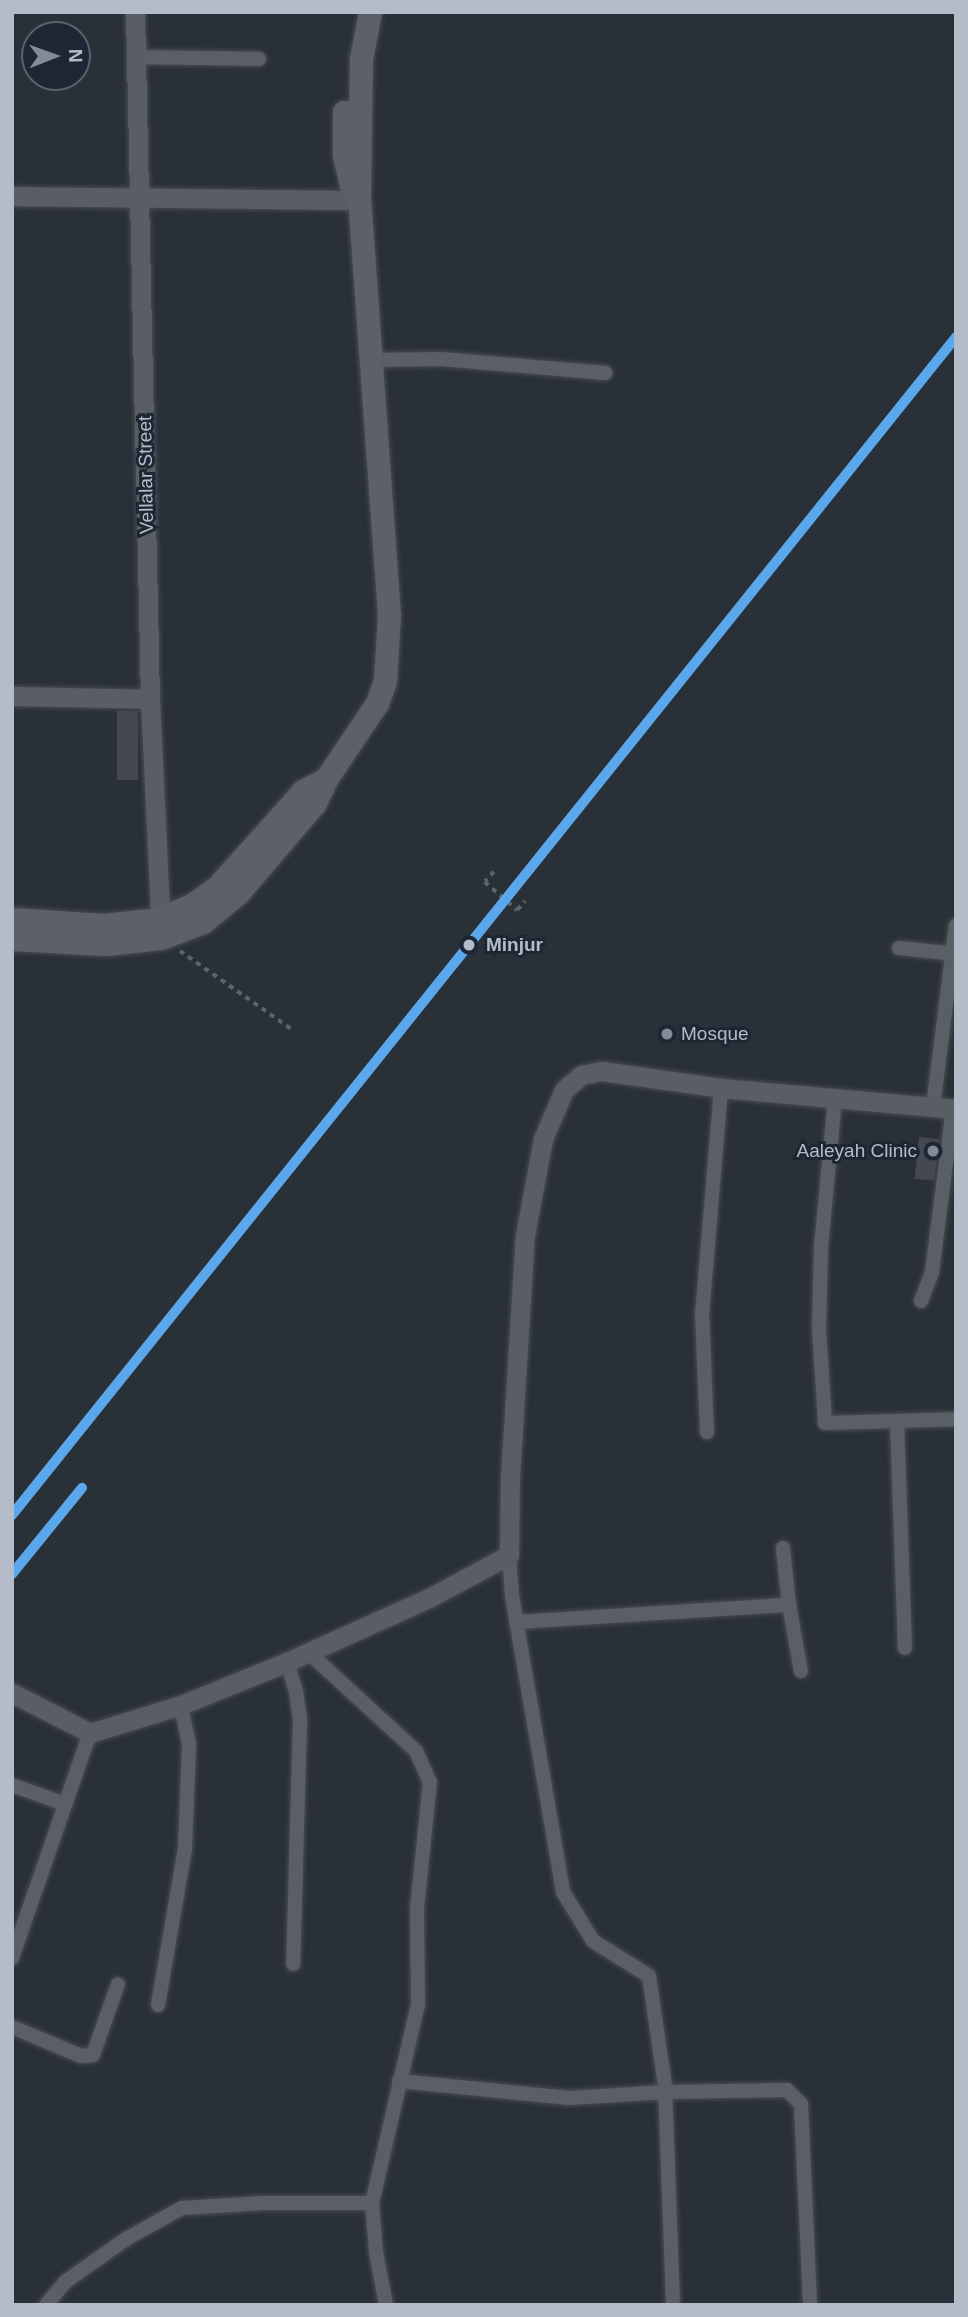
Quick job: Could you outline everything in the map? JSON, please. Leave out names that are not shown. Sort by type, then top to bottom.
[{"type":"main road","name":"Vellalar Street","points":[[135,12],[150,699],[161,928]]},
{"type":"main road","points":[[354,12],[346,56],[344,144],[346,170],[359,200]]},
{"type":"main road","points":[[12,939],[107,944],[161,928],[203,922],[221,910],[315,803],[326,779],[377,703],[385,681],[389,650],[384,519],[359,200],[361,59],[370,12]]},
{"type":"main road","points":[[12,196],[359,200]]},
{"type":"main road","points":[[12,696],[150,699]]},
{"type":"main road","points":[[12,919],[161,928]]},
{"type":"main road","points":[[12,1693],[90,1733],[181,1704],[287,1662],[429,1598],[509,1555],[510,1478],[525,1236],[543,1139],[564,1090],[581,1075],[602,1071],[721,1088],[947,1108]]},
{"type":"street","points":[[138,57],[259,59]]},
{"type":"street","points":[[373,360],[455,360],[605,373]]},
{"type":"street","points":[[921,1301],[932,1272],[947,1108],[956,925]]},
{"type":"street","points":[[899,948],[954,954]]},
{"type":"street","points":[[707,1432],[702,1315],[721,1088]]},
{"type":"street","points":[[835,1099],[821,1247],[819,1329],[825,1423],[956,1419]]},
{"type":"street","points":[[897,1420],[905,1648]]},
{"type":"street","points":[[783,1548],[789,1605],[802,1671]]},
{"type":"street","points":[[509,1555],[516,1622],[563,1892],[593,1941],[649,1976],[666,2092],[673,2305]]},
{"type":"street","points":[[516,1622],[789,1605]]},
{"type":"street","points":[[308,1652],[416,1751],[430,1782],[417,1907],[418,2004],[372,2203],[376,2252],[386,2305]]},
{"type":"street","points":[[287,1662],[296,1691],[300,1720],[293,1964]]},
{"type":"street","points":[[158,2005],[184,1849],[189,1744],[181,1704]]},
{"type":"street","points":[[12,1958],[90,1733]]},
{"type":"street","points":[[12,1785],[65,1804]]},
{"type":"street","points":[[12,2027],[81,2056],[93,2055],[118,1984]]},
{"type":"street","points":[[399,2081],[569,2098],[666,2092],[787,2090],[801,2104],[810,2305]]},
{"type":"street","points":[[46,2305],[65,2282],[126,2239],[182,2208],[264,2203],[372,2203]]},
{"type":"path","points":[[494,872],[485,882],[517,910],[525,901]]},
{"type":"path","points":[[161,928],[293,1030]]},
{"type":"building","points":[[117,711],[138,711],[138,780],[117,780]]},
{"type":"building","points":[[919,1137],[939,1139],[935,1181],[915,1179]]},
{"type":"railway","points":[[12,1515],[956,337]]},
{"type":"transit line","points":[[12,1515],[956,337]]},
{"type":"transit line","points":[[12,1574],[82,1488]]},
{"type":"place","name":"Minjur","points":[[469,945]]},
{"type":"place","name":"Mosque","points":[[667,1034]]},
{"type":"place","name":"Aaleyah Clinic","points":[[933,1151]]}]
